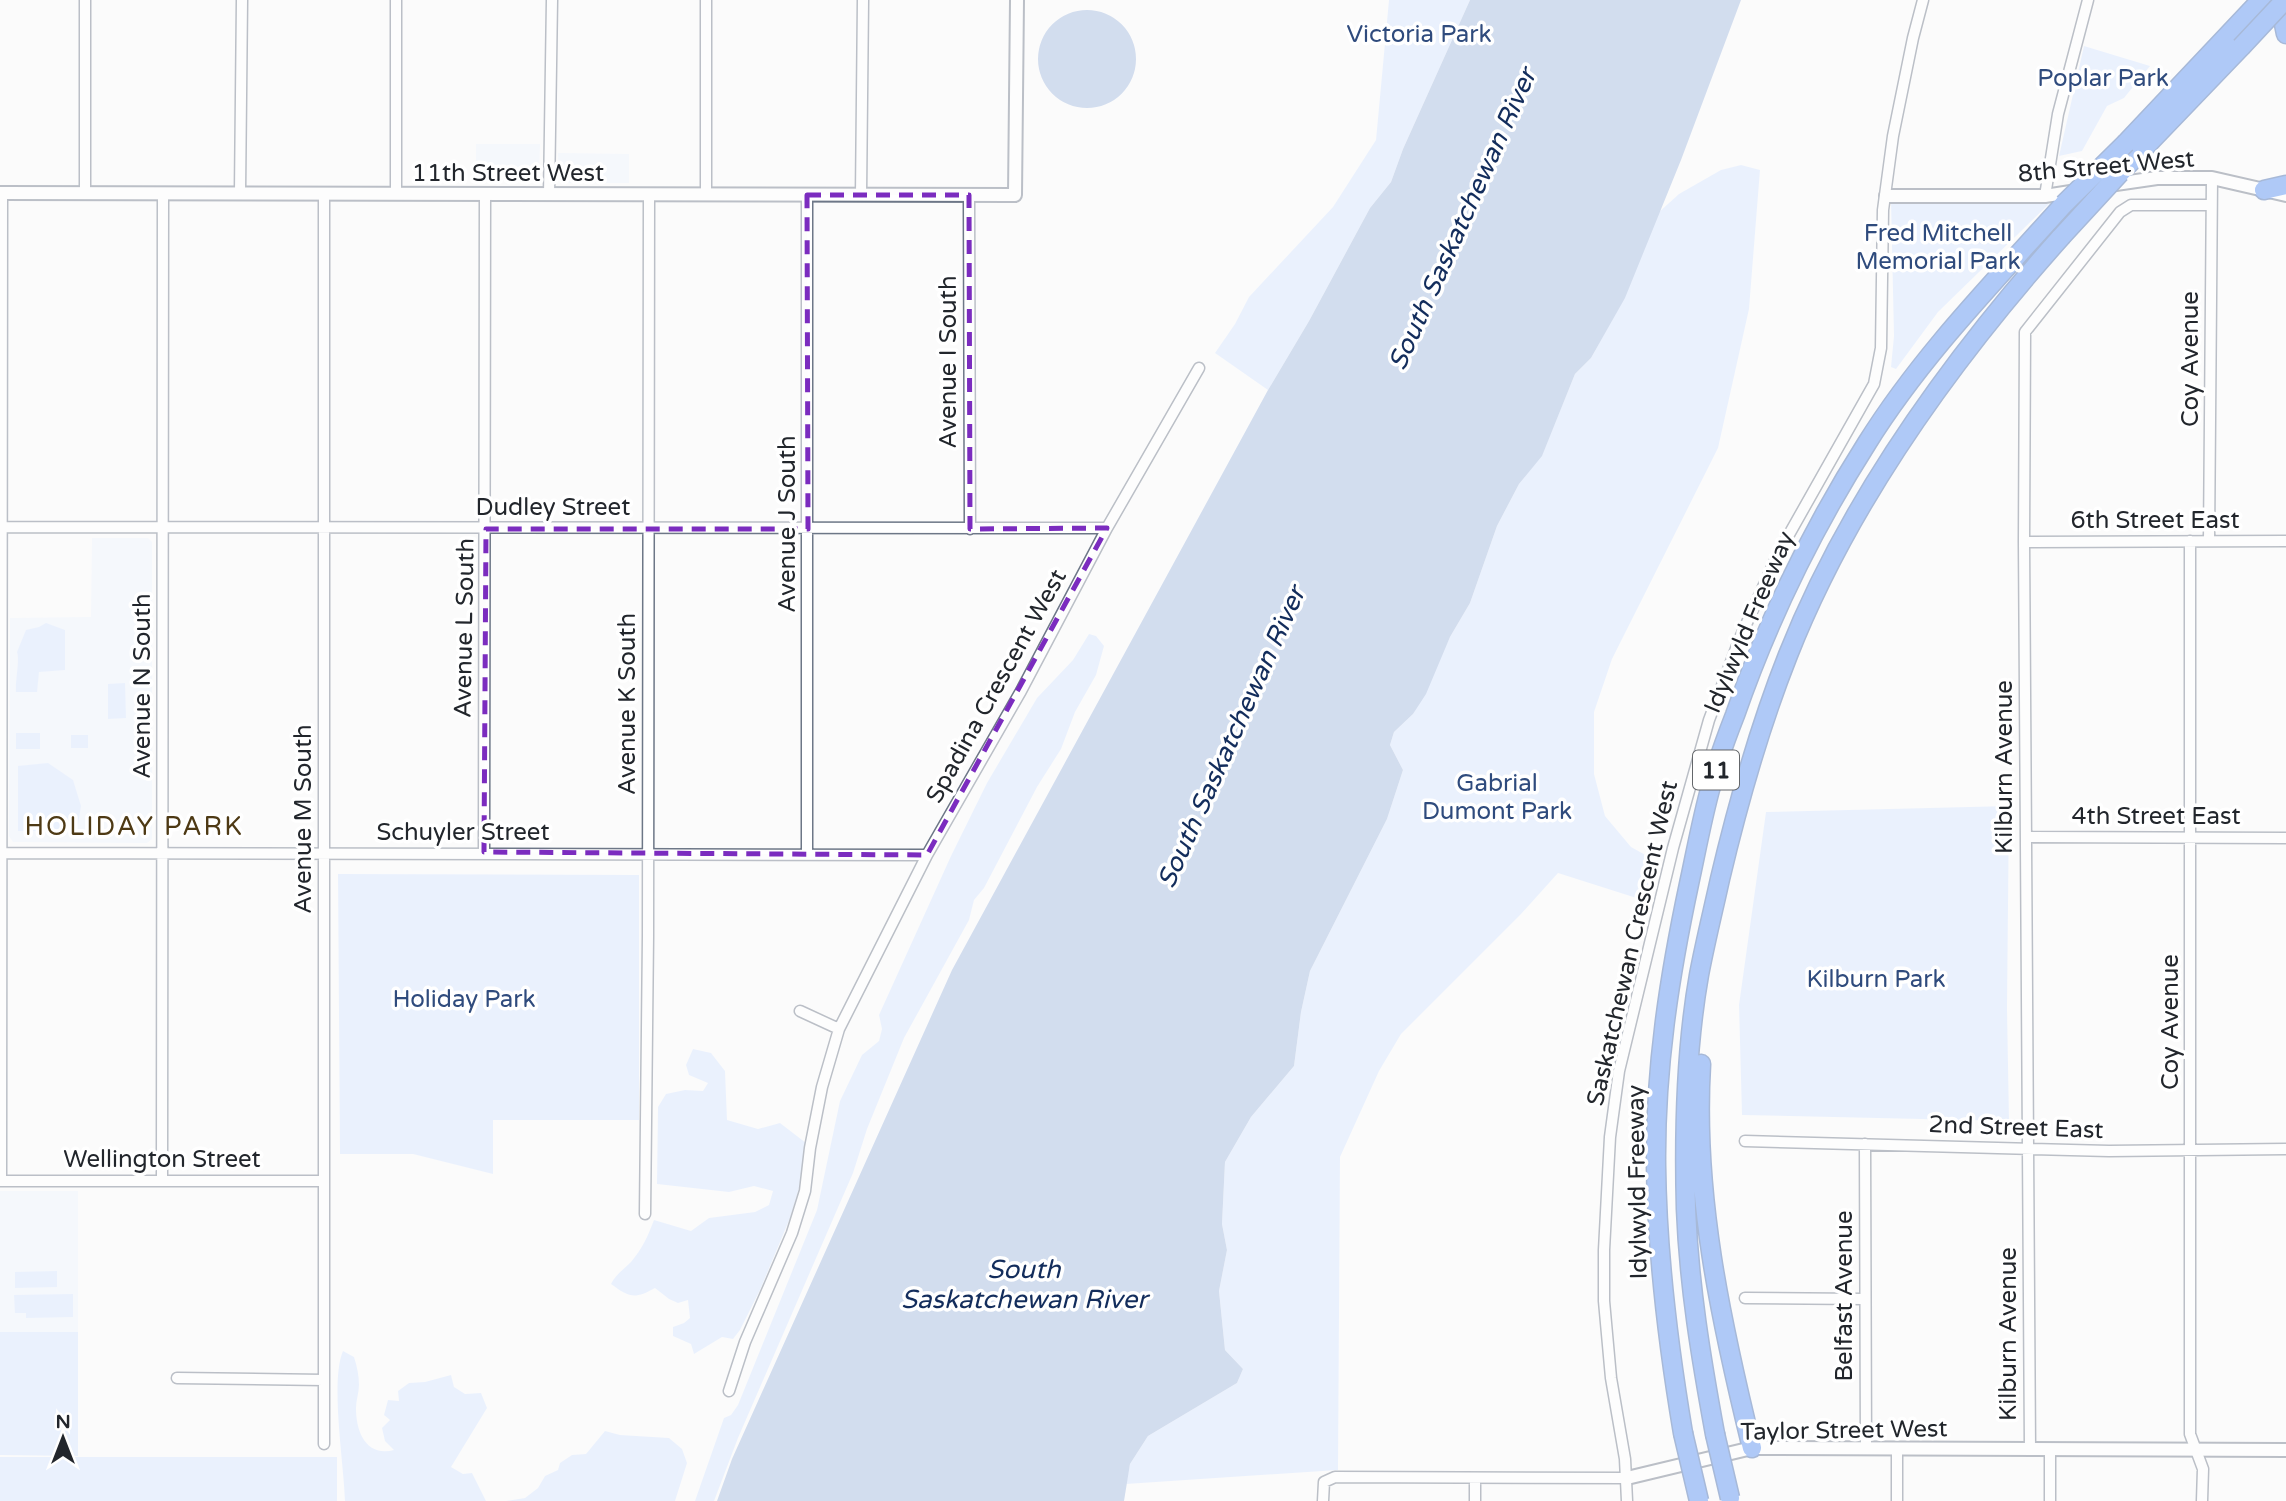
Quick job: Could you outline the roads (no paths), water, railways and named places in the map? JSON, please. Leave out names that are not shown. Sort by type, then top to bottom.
[{"type":"highway","name":"Idylwyld Freeway","points":[[1699,1501],[1683,1433],[1665,1318],[1657,1219],[1659,1081],[1672,964],[1711,783],[1753,665],[1789,584],[1825,513],[1868,441],[1945,337],[2064,204],[2126,143],[2261,0]]},
{"type":"highway","points":[[2278,0],[2286,34]]},
{"type":"highway","name":"Idylwyld Freeway","points":[[1730,1499],[1695,1330],[1686,1208],[1691,1037],[1699,977],[1733,826],[1763,722],[1780,676],[1835,555],[1878,481],[1941,385],[2011,294],[2061,237],[2285,0]]},
{"type":"highway","points":[[2264,190],[2286,185]]},
{"type":"highway","points":[[1733,826],[1711,958],[1704,1019],[1701,1071],[1702,1149],[1706,1215],[1716,1287],[1752,1448]]},
{"type":"street","points":[[85,0],[85,192]]},
{"type":"street","points":[[240,192],[242,0]]},
{"type":"street","points":[[396,0],[396,194]]},
{"type":"street","points":[[549,195],[552,0]]},
{"type":"street","points":[[706,0],[706,195]]},
{"type":"street","points":[[861,195],[863,0]]},
{"type":"street","name":"11th Street West","points":[[1,193],[1015,195],[1017,0]]},
{"type":"street","name":"Saskatchewan Crescent West","points":[[1627,1501],[1627,1478],[1611,1378],[1604,1301],[1610,1137],[1619,1071],[1673,848],[1713,709],[1740,638],[1778,554],[1874,384],[1881,348],[1884,210],[1892,135],[1923,0]]},
{"type":"street","points":[[2045,196],[2058,114],[2088,0]]},
{"type":"street","name":"8th Street West","points":[[1886,196],[2045,196],[2157,178],[2212,178],[2286,195]]},
{"type":"street","name":"Coy Avenue","points":[[2209,541],[2212,178]]},
{"type":"street","points":[[0,1181],[1,193]]},
{"type":"street","name":"Avenue N South","points":[[162,1179],[163,193]]},
{"type":"street","name":"Avenue M South","points":[[324,194],[324,1444]]},
{"type":"street","name":"Avenue L South","points":[[484,852],[485,194]]},
{"type":"street","name":"Avenue K South","points":[[645,1214],[649,195]]},
{"type":"street","name":"Avenue J South","points":[[807,195],[807,853]]},
{"type":"street","name":"Avenue I South","points":[[969,195],[970,529]]},
{"type":"street","name":"Kilburn Avenue","points":[[2030,1449],[2025,332],[2120,212],[2131,205],[2211,205]]},
{"type":"street","name":"Spadina Crescent West","points":[[729,1391],[745,1342],[792,1233],[805,1191],[822,1087],[839,1029],[927,855],[1021,691],[1107,528],[1199,368]]},
{"type":"street","name":"Dudley Street","points":[[1,527],[1107,528]]},
{"type":"street","name":"Coy Avenue","points":[[2190,541],[2190,1434],[2203,1469],[2202,1501]]},
{"type":"street","name":"6th Street East","points":[[2024,542],[2286,541]]},
{"type":"street","name":"4th Street East","points":[[2026,837],[2286,838]]},
{"type":"street","name":"Schuyler Street","points":[[1,853],[927,855]]},
{"type":"street","points":[[800,1011],[839,1029]]},
{"type":"street","name":"2nd Street East","points":[[1745,1140],[2028,1149],[2286,1149]]},
{"type":"street","name":"Belfast Avenue","points":[[1865,1144],[1866,1449]]},
{"type":"street","name":"Wellington Street","points":[[0,1181],[323,1181]]},
{"type":"street","points":[[1745,1298],[1864,1299]]},
{"type":"street","points":[[177,1378],[324,1380]]},
{"type":"street","name":"Taylor Street West","points":[[1323,1501],[1324,1482],[1335,1477],[1627,1478],[1752,1448],[2286,1450]]},
{"type":"street","points":[[2050,1449],[2050,1501]]},
{"type":"street","points":[[1897,1450],[1897,1501]]},
{"type":"street","points":[[1475,1478],[1475,1501]]},
{"type":"water","name":"South Saskatchewan River","points":[[1470,0],[1741,0],[1681,160],[1625,298],[1591,358],[1575,374],[1542,456],[1519,484],[1497,526],[1470,603],[1450,637],[1426,694],[1413,714],[1394,732],[1390,745],[1403,770],[1387,819],[1310,971],[1294,1066],[1251,1117],[1225,1162],[1222,1224],[1227,1250],[1219,1291],[1225,1350],[1243,1369],[1237,1383],[1148,1436],[1130,1464],[1124,1501],[717,1501],[732,1459],[952,970],[1268,390],[1370,208],[1391,182],[1403,149]]},
{"type":"water","points":[[1087,10],[1106,14],[1122,24],[1132,40],[1136,59],[1132,78],[1122,94],[1106,104],[1087,108],[1068,104],[1052,94],[1042,78],[1038,59],[1042,40],[1052,24],[1068,14]]},
{"type":"district","name":"HOLIDAY PARK","points":[[134,826]]},
{"type":"park label","name":"Victoria Park","points":[[1419,34]]},
{"type":"park label","name":"Poplar Park","points":[[2103,78]]},
{"type":"park label","name":"Fred Mitchell Memorial Park","points":[[1938,247]]},
{"type":"park label","name":"Gabrial Dumont Park","points":[[1497,797]]},
{"type":"park label","name":"Kilburn Park","points":[[1876,979]]},
{"type":"park label","name":"Holiday Park","points":[[464,999]]}]
